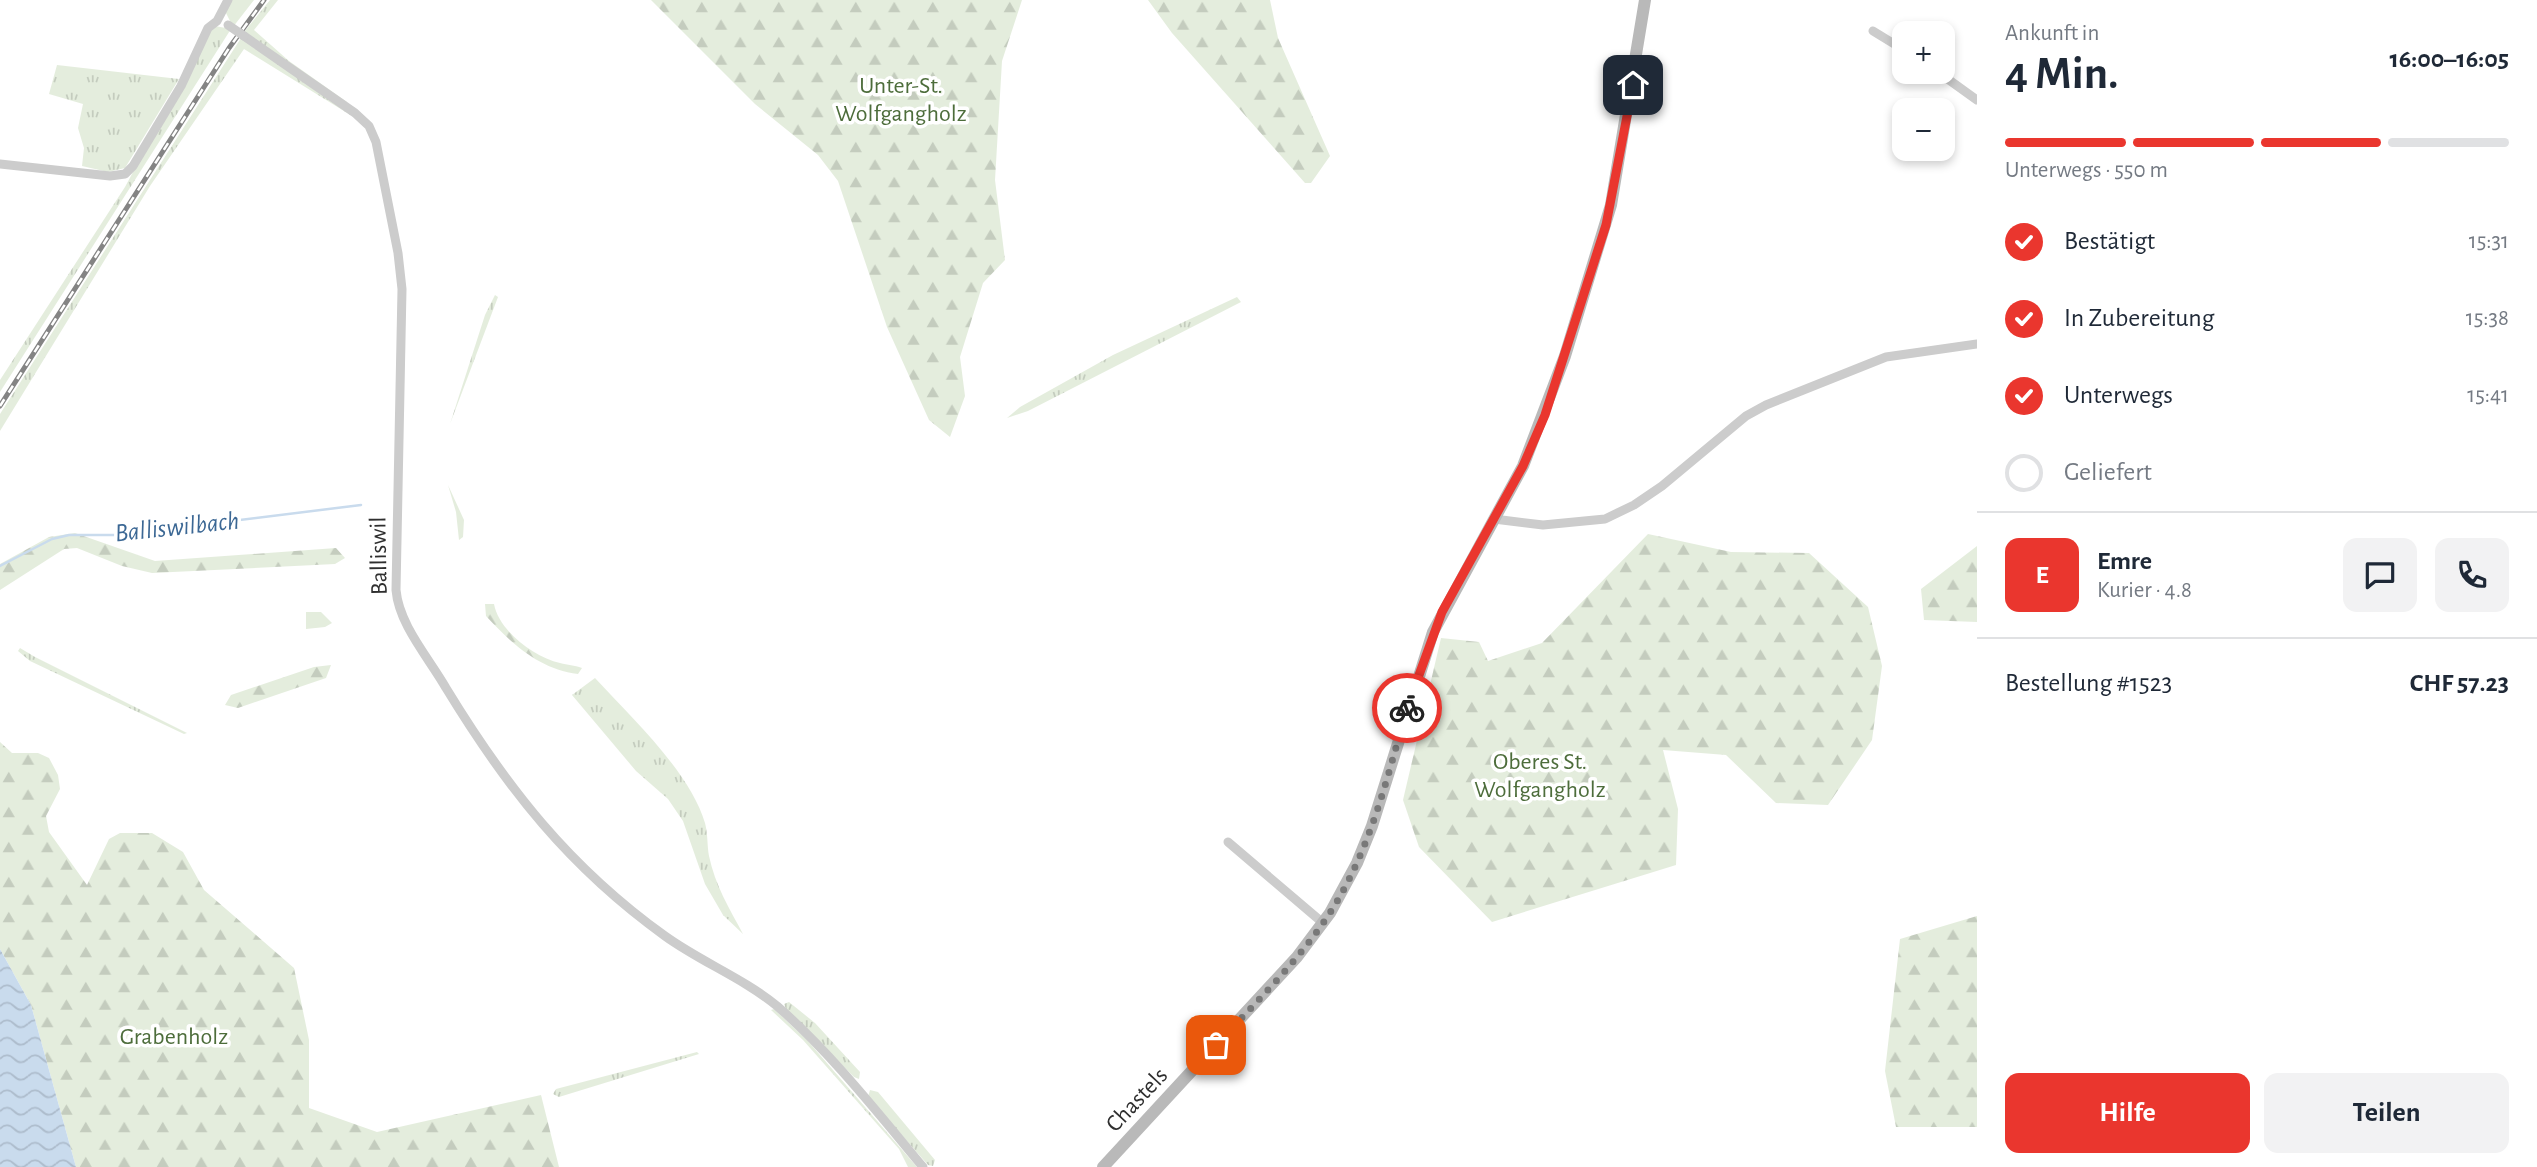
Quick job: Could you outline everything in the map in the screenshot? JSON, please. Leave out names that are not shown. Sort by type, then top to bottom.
[{"type":"main road","name":"Chastels","points":[[1103,1167],[1283,973],[1323,923],[1347,884],[1366,843],[1421,665],[1442,612],[1523,466],[1545,415],[1606,225],[1646,0]]},
{"type":"street","points":[[0,164],[110,176],[125,174],[133,166],[181,86],[208,28],[217,21],[228,0]]},
{"type":"street","name":"Balliswil","points":[[217,21],[228,25],[355,113],[369,126],[376,142],[401,273],[396,590],[398,602],[412,633],[493,763],[527,810],[568,854],[640,919],[696,957],[756,990],[790,1018],[923,1167]]},
{"type":"street","points":[[1873,31],[1892,43]]},
{"type":"street","points":[[1955,84],[1977,100]]},
{"type":"street","points":[[1605,519],[1634,505],[1662,486],[1746,416],[1766,405],[1886,357],[1977,344]]},
{"type":"street","points":[[1494,519],[1567,524],[1605,519],[1620,520]]},
{"type":"street","points":[[1228,842],[1323,923]]},
{"type":"green space","points":[[232,0],[254,0],[233,27],[225,11]]},
{"type":"green space","points":[[270,0],[278,0],[254,30],[289,61],[347,102],[346,104],[244,32]]},
{"type":"green space","name":"Unter-St. Wolfgangholz","points":[[651,0],[1022,0],[1002,61],[995,180],[1005,260],[983,283],[960,357],[965,396],[950,437],[929,420],[887,327],[838,181],[818,155],[755,104]]},
{"type":"green space","points":[[1148,0],[1270,0],[1278,38],[1330,156],[1311,183],[1305,183],[1172,33]]},
{"type":"green space","points":[[215,26],[231,29],[0,392],[0,380],[125,187],[207,34]]},
{"type":"green space","points":[[241,38],[360,121],[244,49],[150,186],[0,431],[0,414]]},
{"type":"green space","points":[[57,65],[179,79],[125,168],[108,172],[82,166],[84,148],[78,128],[83,104],[49,94]]},
{"type":"green space","points":[[495,295],[498,297],[450,424],[485,315]]},
{"type":"green space","points":[[1237,297],[1241,302],[1028,411],[1007,418],[1020,407],[1113,355]]},
{"type":"green space","points":[[448,485],[464,520],[463,537],[459,540],[456,512]]},
{"type":"green space","points":[[75,533],[155,561],[336,548],[345,558],[335,564],[152,573],[122,566],[77,548],[64,549],[0,590],[0,564],[49,537]]},
{"type":"green space","name":"Oberes St. Wolfgangholz","points":[[1648,534],[1731,552],[1809,553],[1868,607],[1882,666],[1872,740],[1828,805],[1776,803],[1726,755],[1663,750],[1678,809],[1676,865],[1492,922],[1419,847],[1403,800],[1441,638],[1479,642],[1488,661],[1542,643]]},
{"type":"green space","points":[[1977,546],[1977,622],[1924,620],[1921,589]]},
{"type":"green space","points":[[485,604],[494,604],[497,614],[510,633],[529,649],[550,660],[582,668],[578,674],[551,667],[527,654],[486,616]]},
{"type":"green space","points":[[306,612],[321,612],[332,623],[325,627],[306,629]]},
{"type":"green space","points":[[20,648],[187,733],[184,734],[30,661],[18,651]]},
{"type":"green space","points":[[331,665],[326,678],[238,708],[225,705],[231,695],[314,667]]},
{"type":"green space","points":[[595,678],[658,746],[687,784],[705,823],[715,877],[743,934],[723,915],[705,884],[683,821],[668,799],[636,771],[572,695]]},
{"type":"green space","name":"Grabenholz","points":[[0,742],[12,753],[38,753],[49,758],[58,775],[60,789],[46,816],[49,832],[87,885],[109,839],[120,833],[152,833],[183,852],[204,890],[294,968],[309,1040],[309,1108],[377,1132],[541,1095],[559,1167],[76,1167],[31,1005],[0,949]]},
{"type":"green space","points":[[1977,916],[1977,1127],[1896,1127],[1885,1071],[1900,939]]},
{"type":"green space","points":[[789,1002],[815,1023],[860,1072],[859,1079],[786,1009],[784,1004]]},
{"type":"green space","points":[[774,1009],[807,1040],[917,1167],[908,1167],[899,1149],[803,1040],[771,1010]]},
{"type":"green space","points":[[697,1052],[699,1054],[559,1097],[553,1094],[556,1089]]},
{"type":"green space","points":[[870,1090],[878,1092],[935,1160],[933,1166],[928,1165],[868,1097]]},
{"type":"water","points":[[0,949],[31,1005],[76,1167],[0,1167]]},
{"type":"waterway","name":"Balliswilbach","points":[[0,566],[52,539],[69,535],[118,535],[361,505]]},
{"type":"railway","points":[[0,406],[229,48],[264,0]]},
{"type":"way so far","points":[[1216,1045],[1304,948],[1341,894],[1372,826],[1407,708]]},
{"type":"route","points":[[1407,708],[1442,612],[1523,466],[1545,415],[1606,225],[1633,85]]}]
